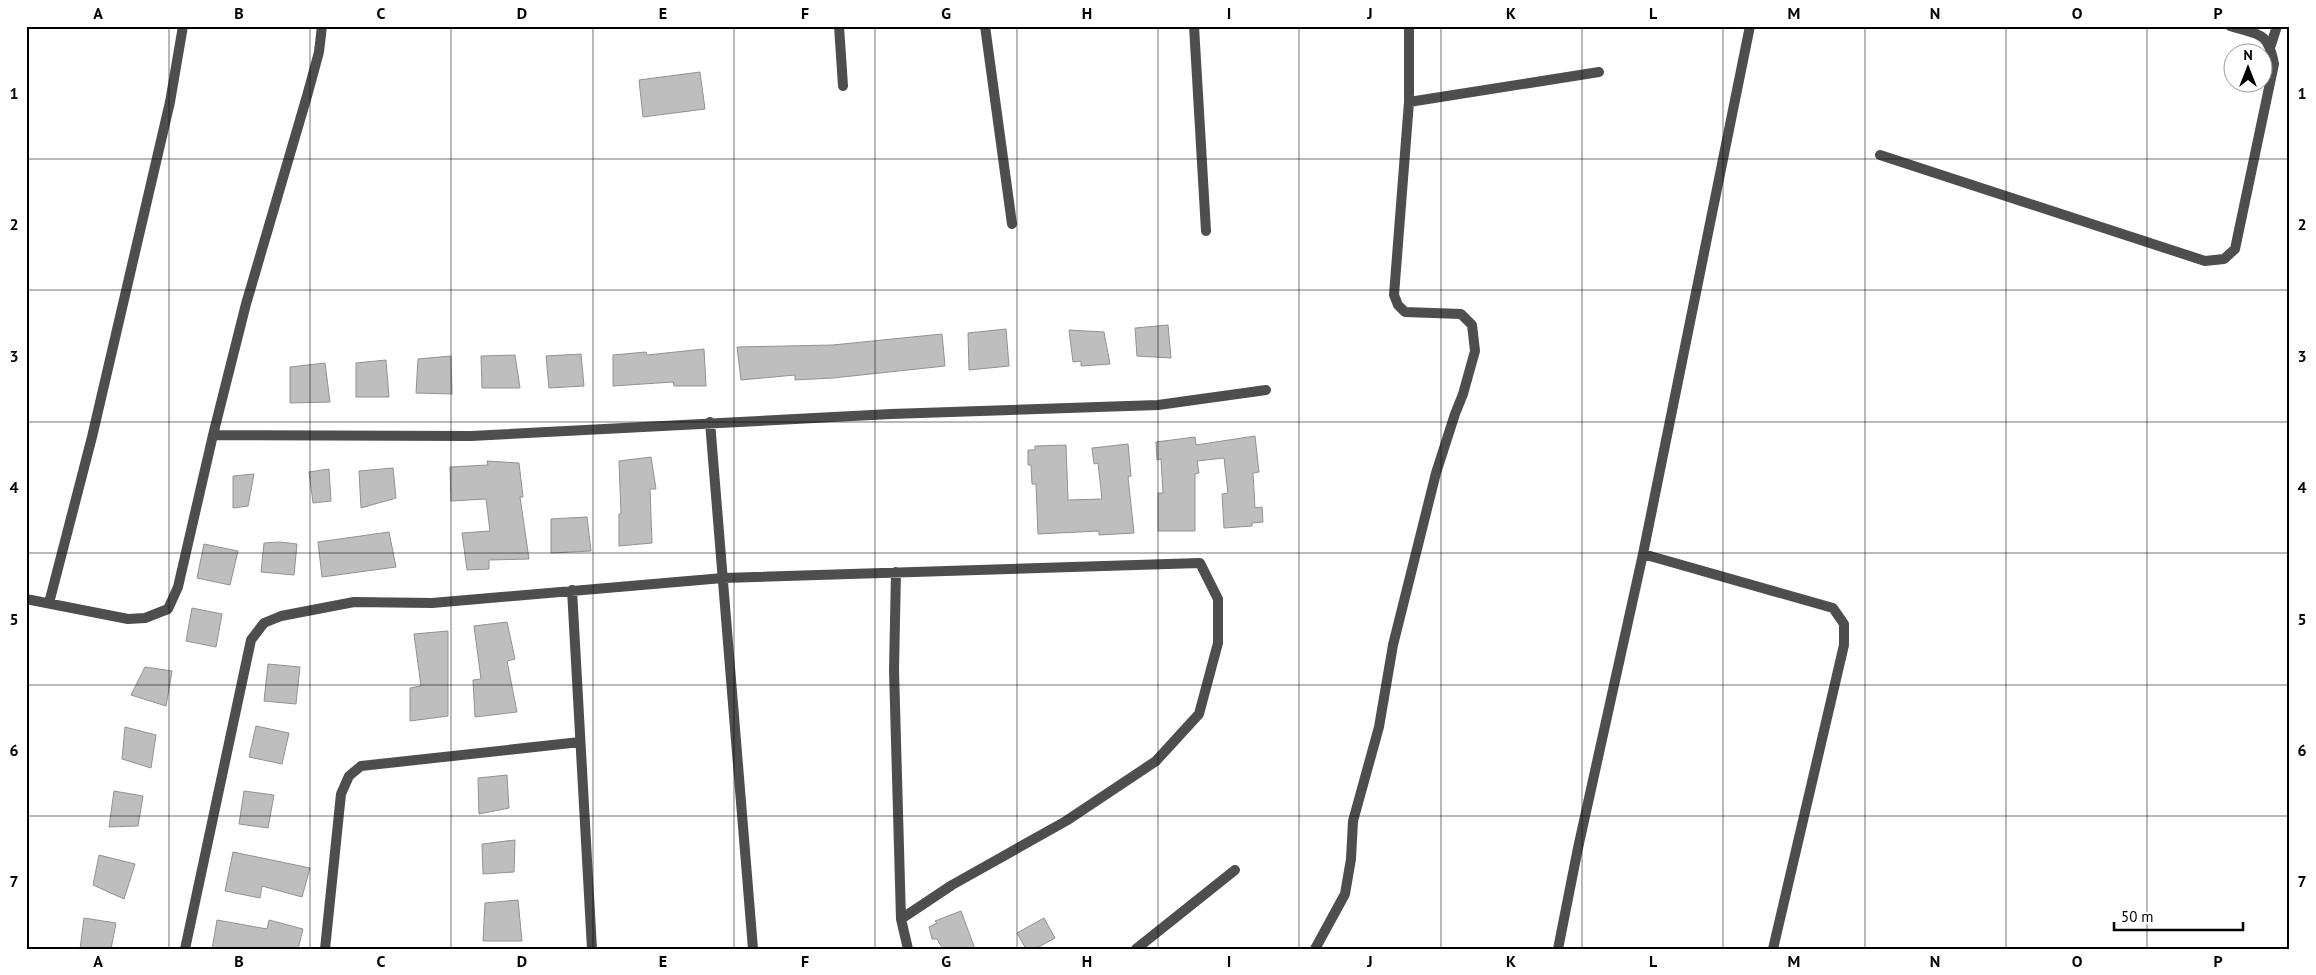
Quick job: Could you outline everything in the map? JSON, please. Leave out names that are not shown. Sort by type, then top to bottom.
[{"type":"street","points":[[48,603],[92,437],[170,102],[183,26]]},
{"type":"street","points":[[26,598],[128,619],[145,618],[168,609],[178,588],[213,435],[246,304],[307,96],[319,52],[322,26]]},
{"type":"street","points":[[839,26],[843,86]]},
{"type":"street","points":[[985,26],[1012,224]]},
{"type":"street","points":[[1194,26],[1206,231]]},
{"type":"street","points":[[1315,949],[1346,894],[1351,858],[1353,821],[1379,727],[1393,645],[1436,473],[1454,414],[1463,394],[1475,351],[1472,325],[1461,314],[1405,312],[1398,305],[1394,295],[1410,102],[1409,26]]},
{"type":"street","points":[[1558,949],[1578,848],[1643,554],[1750,26]]},
{"type":"street","points":[[2230,26],[2262,36],[2268,42]]},
{"type":"street","points":[[2272,42],[2277,26]]},
{"type":"street","points":[[1410,102],[1600,72]]},
{"type":"street","points":[[1880,155],[2205,261],[2224,258],[2235,250],[2268,92]]},
{"type":"street","points":[[213,435],[471,436],[710,422],[1158,405],[1266,390]]},
{"type":"street","points":[[710,422],[753,949]]},
{"type":"street","points":[[1643,554],[1832,608],[1844,624],[1844,645],[1773,949]]},
{"type":"street","points":[[185,949],[251,640],[264,623],[281,616],[354,602],[432,603],[723,578],[1200,563],[1218,598],[1218,643],[1198,714],[1156,761],[1066,821],[952,886],[901,919]]},
{"type":"street","points":[[896,572],[894,670],[901,919],[908,949]]},
{"type":"street","points":[[572,590],[592,949]]},
{"type":"street","points":[[325,949],[341,794],[349,776],[361,766],[580,742]]},
{"type":"street","points":[[1136,949],[1235,870]]},
{"type":"building","points":[[700,72],[705,109],[643,117],[639,80]]},
{"type":"building","points":[[1168,325],[1171,358],[1137,356],[1135,328]]},
{"type":"building","points":[[1006,329],[1009,366],[969,370],[968,333]]},
{"type":"building","points":[[1069,330],[1104,332],[1110,364],[1081,366],[1081,361],[1073,362]]},
{"type":"building","points":[[942,334],[945,366],[833,378],[795,380],[795,375],[741,380],[737,347],[833,345]]},
{"type":"building","points":[[704,349],[706,386],[674,386],[673,382],[613,386],[613,355],[646,352],[647,355]]},
{"type":"building","points":[[581,354],[584,386],[549,388],[546,356]]},
{"type":"building","points":[[515,355],[520,388],[482,388],[481,356]]},
{"type":"building","points":[[451,356],[452,394],[416,393],[418,359]]},
{"type":"building","points":[[386,360],[389,397],[356,397],[356,363]]},
{"type":"building","points":[[325,363],[330,402],[290,403],[290,367]]},
{"type":"building","points":[[1255,436],[1259,472],[1253,473],[1255,508],[1262,507],[1263,522],[1252,523],[1252,526],[1224,528],[1222,494],[1228,493],[1224,458],[1197,461],[1199,473],[1195,474],[1195,531],[1158,531],[1158,493],[1163,493],[1161,459],[1157,460],[1156,442],[1195,437],[1196,445]]},
{"type":"building","points":[[1128,444],[1131,476],[1128,477],[1134,533],[1099,535],[1099,531],[1038,534],[1036,484],[1032,484],[1031,465],[1028,465],[1028,450],[1035,450],[1035,446],[1066,445],[1068,500],[1102,499],[1098,463],[1094,464],[1092,448]]},
{"type":"building","points":[[651,457],[656,489],[650,489],[652,543],[619,546],[619,514],[621,514],[619,461]]},
{"type":"building","points":[[487,461],[519,463],[523,497],[520,497],[529,559],[489,560],[489,569],[467,570],[462,533],[490,531],[486,499],[451,501],[450,467],[488,465]]},
{"type":"building","points":[[393,468],[396,498],[361,508],[359,471]]},
{"type":"building","points":[[329,469],[331,501],[313,503],[309,472]]},
{"type":"building","points":[[254,474],[248,506],[233,508],[233,476]]},
{"type":"building","points":[[587,517],[591,551],[551,553],[551,519]]},
{"type":"building","points":[[389,532],[396,567],[322,577],[318,542]]},
{"type":"building","points":[[264,543],[297,544],[294,575],[261,572]]},
{"type":"building","points":[[204,544],[238,551],[230,585],[197,578]]},
{"type":"building","points":[[192,608],[222,614],[216,647],[186,641]]},
{"type":"building","points":[[507,622],[515,659],[507,661],[517,712],[475,717],[473,680],[481,679],[474,626]]},
{"type":"building","points":[[448,631],[448,716],[410,721],[410,688],[421,686],[414,634]]},
{"type":"building","points":[[268,664],[300,667],[296,704],[264,701]]},
{"type":"building","points":[[145,667],[172,671],[166,706],[131,695]]},
{"type":"building","points":[[256,726],[289,733],[282,764],[249,757]]},
{"type":"building","points":[[125,727],[156,735],[151,768],[122,759]]},
{"type":"building","points":[[507,775],[509,808],[479,814],[478,778]]},
{"type":"building","points":[[114,791],[143,796],[138,826],[109,827]]},
{"type":"building","points":[[244,791],[274,795],[268,828],[239,824]]},
{"type":"building","points":[[515,840],[514,872],[483,874],[482,844]]},
{"type":"building","points":[[233,852],[310,868],[302,897],[262,886],[260,898],[225,891]]},
{"type":"building","points":[[99,855],[135,864],[124,899],[93,885]]},
{"type":"building","points":[[518,900],[522,941],[483,941],[485,903]]},
{"type":"building","points":[[961,911],[975,949],[943,949],[937,939],[932,939],[929,927],[937,923],[935,921]]},
{"type":"building","points":[[84,918],[116,923],[111,949],[80,949]]},
{"type":"building","points":[[1044,918],[1055,938],[1035,949],[1026,949],[1017,933]]},
{"type":"building","points":[[217,920],[267,929],[269,920],[303,929],[298,949],[212,949]]}]
